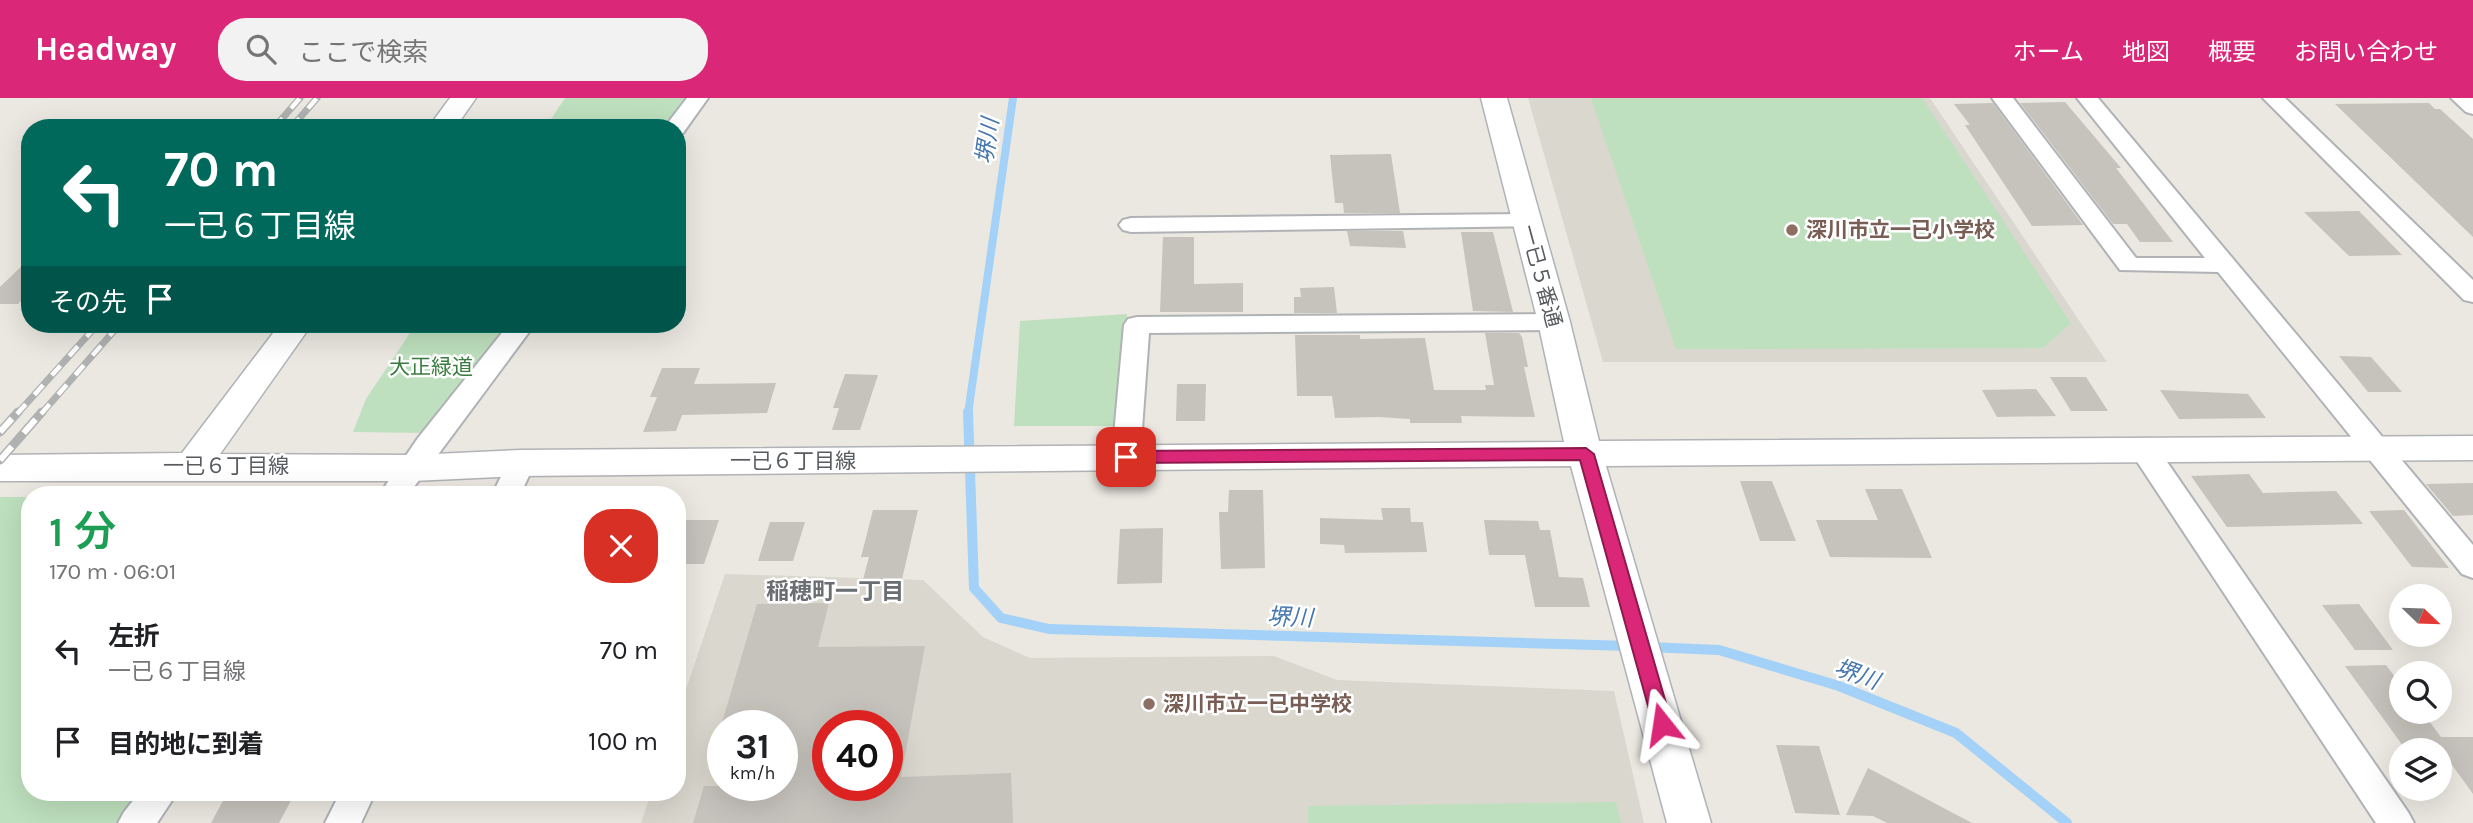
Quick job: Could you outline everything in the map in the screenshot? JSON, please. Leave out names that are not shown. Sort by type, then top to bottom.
[{"type":"street","points":[[448,119],[463,98]]},
{"type":"street","points":[[682,119],[698,98]]},
{"type":"street","name":"一已５番通","points":[[1494,98],[1586,454],[1689,823]]},
{"type":"street","points":[[2002,98],[2129,265],[2226,265]]},
{"type":"street","points":[[2087,98],[2473,566]]},
{"type":"street","points":[[2273,98],[2473,294]]},
{"type":"street","points":[[2461,98],[2473,108]]},
{"type":"street","points":[[1131,225],[1527,221]]},
{"type":"street","points":[[1126,457],[1138,326],[1554,322]]},
{"type":"street","points":[[192,466],[289,333]]},
{"type":"street","points":[[403,481],[515,333]]},
{"type":"street","name":"一已６丁目線","points":[[0,468],[192,466],[403,481],[521,463],[2473,447]]},
{"type":"street","points":[[2144,450],[2396,823]]},
{"type":"street","points":[[510,486],[521,463]]},
{"type":"street","points":[[136,823],[154,801]]},
{"type":"street","points":[[343,823],[354,801]]},
{"type":"shaded area","name":"深川市立一已小学校","points":[[1528,98],[1930,98],[2107,362],[1603,362]]},
{"type":"shaded area","name":"深川市立一已中学校","points":[[725,574],[923,580],[983,637],[1030,658],[1274,656],[1337,680],[1614,691],[1644,823],[641,823],[648,801],[686,801],[686,689]]},
{"type":"green space","points":[[565,98],[685,98],[669,119],[551,119]]},
{"type":"green space","name":"深川市立一已小学校","points":[[1591,98],[1922,98],[2071,323],[2043,348],[1676,349]]},
{"type":"green space","points":[[1127,314],[1118,426],[1014,426],[1020,321]]},
{"type":"green space","name":"大正緑道","points":[[410,333],[504,333],[427,433],[353,432],[366,399]]},
{"type":"green space","points":[[0,497],[21,497],[21,801],[142,801],[124,823],[0,823]]},
{"type":"green space","points":[[1616,802],[1621,823],[1308,823],[1308,806]]},
{"type":"building","points":[[2065,102],[2121,168],[2116,168],[2173,242],[2140,242],[2127,224],[2113,224],[2020,103]]},
{"type":"building","points":[[1993,103],[2083,225],[2032,226],[1965,125],[1970,125],[1954,104]]},
{"type":"building","points":[[2429,103],[2435,109],[2440,109],[2473,139],[2473,237],[2335,104]]},
{"type":"building","points":[[1391,154],[1400,213],[1344,213],[1343,203],[1335,203],[1330,155]]},
{"type":"building","points":[[2359,211],[2402,255],[2349,256],[2304,212]]},
{"type":"building","points":[[1347,231],[1403,231],[1406,248],[1350,246]]},
{"type":"building","points":[[1461,232],[1493,232],[1513,312],[1473,311]]},
{"type":"building","points":[[1163,237],[1194,237],[1194,284],[1243,283],[1243,312],[1160,312]]},
{"type":"building","points":[[21,267],[21,301],[18,304],[0,304],[0,287]]},
{"type":"building","points":[[1334,287],[1337,313],[1294,313],[1294,297],[1301,297],[1300,288]]},
{"type":"building","points":[[1485,333],[1519,333],[1522,337],[1528,367],[1524,367],[1535,417],[1461,416],[1462,423],[1410,423],[1410,419],[1379,417],[1335,418],[1332,396],[1297,396],[1295,335],[1360,335],[1360,339],[1425,338],[1434,390],[1486,390],[1485,385],[1494,385]]},
{"type":"building","points":[[2339,356],[2371,357],[2402,392],[2368,392]]},
{"type":"building","points":[[662,368],[700,368],[694,384],[776,383],[767,413],[682,415],[676,431],[643,432],[657,397],[650,397]]},
{"type":"building","points":[[845,374],[878,375],[860,430],[832,430],[839,408],[833,408]]},
{"type":"building","points":[[2050,377],[2086,377],[2108,411],[2071,411]]},
{"type":"building","points":[[1177,384],[1206,384],[1205,421],[1176,421]]},
{"type":"building","points":[[2036,389],[2056,416],[1997,417],[1982,390]]},
{"type":"building","points":[[2160,390],[2248,394],[2266,418],[2179,419]]},
{"type":"building","points":[[2249,474],[2263,493],[2336,491],[2363,524],[2227,527],[2191,476]]},
{"type":"building","points":[[1740,481],[1772,481],[1796,541],[1760,541]]},
{"type":"building","points":[[2473,483],[2473,515],[2453,516],[2426,484]]},
{"type":"building","points":[[1865,489],[1902,489],[1932,558],[1830,557],[1816,520],[1878,520]]},
{"type":"building","points":[[1229,490],[1263,490],[1265,568],[1221,569],[1219,512],[1228,512]]},
{"type":"building","points":[[1381,508],[1410,508],[1411,522],[1423,522],[1427,552],[1345,553],[1344,545],[1320,544],[1320,518],[1383,520]]},
{"type":"building","points":[[873,510],[918,510],[900,588],[861,587],[869,557],[861,557]]},
{"type":"building","points":[[2404,510],[2449,568],[2412,567],[2369,511]]},
{"type":"building","points":[[686,520],[719,520],[704,564],[686,564]]},
{"type":"building","points":[[1484,520],[1538,521],[1540,530],[1550,530],[1559,577],[1583,578],[1590,607],[1535,607],[1525,555],[1489,555]]},
{"type":"building","points":[[770,522],[805,522],[793,561],[758,561]]},
{"type":"building","points":[[1163,528],[1162,583],[1117,584],[1120,529]]},
{"type":"building","points":[[829,603],[818,647],[925,646],[903,766],[903,710],[812,710],[812,801],[903,801],[903,777],[1011,773],[1013,823],[693,823],[704,786],[707,786],[707,801],[798,801],[798,710],[726,710],[757,604]]},
{"type":"building","points":[[2359,604],[2393,650],[2355,650],[2322,605]]},
{"type":"building","points":[[2386,665],[2389,669],[2389,724],[2431,724],[2441,737],[2473,737],[2473,794],[2452,765],[2452,738],[2397,738],[2345,666]]},
{"type":"building","points":[[1776,745],[1819,746],[1840,815],[1795,813]]},
{"type":"building","points":[[1868,768],[1972,823],[1887,823],[1873,816],[1846,815]]},
{"type":"building","points":[[223,801],[291,801],[279,823],[211,823]]},
{"type":"waterway","name":"堺川","points":[[968,414],[1013,98]]},
{"type":"waterway","name":"堺川","points":[[968,414],[974,588],[1001,618],[1049,629],[1630,646]]},
{"type":"waterway","name":"堺川","points":[[1648,647],[1719,650],[1839,686],[1956,733],[2067,823]]},
{"type":"railway","points":[[282,119],[300,98]]},
{"type":"railway","points":[[299,119],[317,98]]},
{"type":"railway","points":[[17,414],[90,333]]},
{"type":"railway","points":[[41,414],[112,333]]},
{"type":"railway","points":[[0,432],[18,412]]},
{"type":"railway","points":[[0,460],[42,412]]},
{"type":"place","name":"深川市立一已小学校","points":[[1792,230]]},
{"type":"place","name":"深川市立一已中学校","points":[[1149,704]]},
{"type":"district","name":"稲穂町一丁目","points":[[835,591]]},
{"type":"route","points":[[1126,457],[1586,454],[1662,724]]}]
